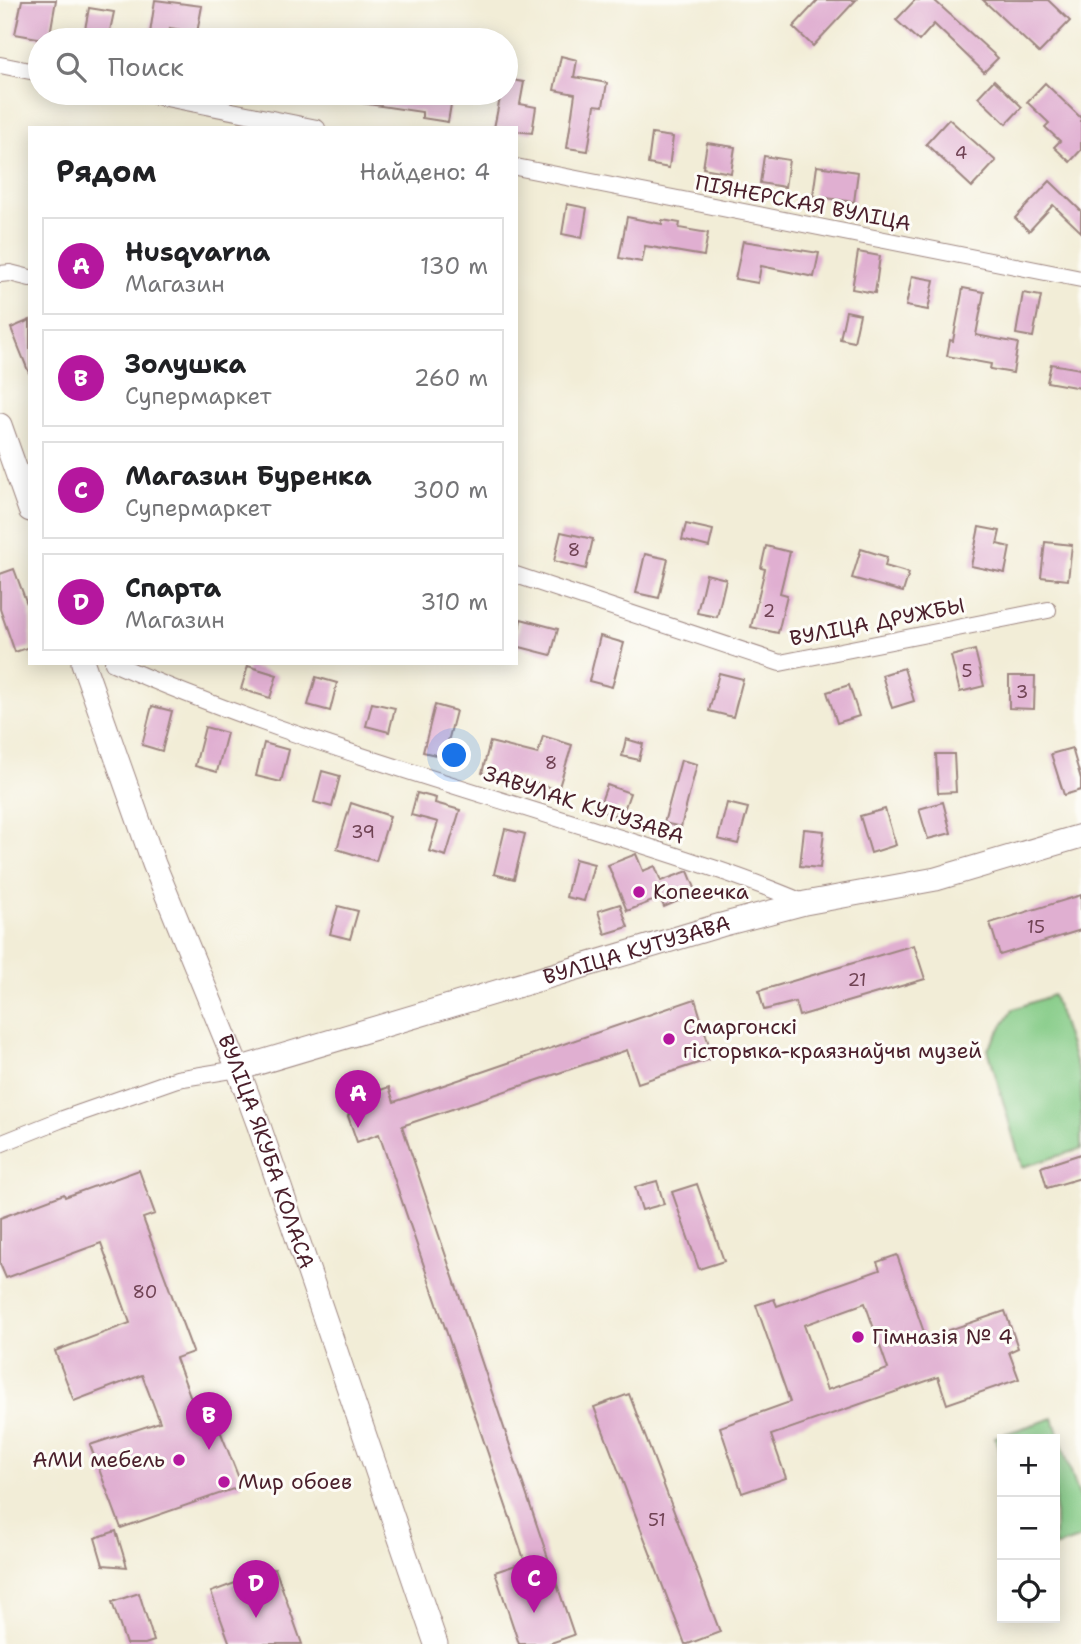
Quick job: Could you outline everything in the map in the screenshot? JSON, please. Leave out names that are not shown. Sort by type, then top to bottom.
[{"type":"main road","points":[[0,425],[28,504]]},
{"type":"main road","name":"ВУЛІЦА ЯКУБА КОЛАСА","points":[[85,665],[155,864],[238,1069],[436,1644]]},
{"type":"main road","name":"ВУЛІЦА КУТУЗАВА","points":[[238,1069],[721,925],[805,903],[936,878],[1081,836]]},
{"type":"street","points":[[0,65],[28,71]]},
{"type":"street","points":[[201,105],[307,126]]},
{"type":"street","name":"ПІЯНЕРСКАЯ ВУЛІЦА","points":[[518,167],[1081,279]]},
{"type":"street","points":[[0,274],[10,272],[28,277]]},
{"type":"street","name":"ВУЛІЦА ДРУЖБЫ","points":[[518,576],[780,663],[1048,610]]},
{"type":"street","name":"ЗАВУЛАК КУТУЗАВА","points":[[118,665],[176,691],[269,726],[654,849],[805,903]]},
{"type":"street","points":[[0,1144],[177,1079],[238,1069]]},
{"type":"green space","points":[[1053,995],[1081,1079],[1081,1149],[1022,1167],[988,1049],[1013,1009]]},
{"type":"green space","points":[[1053,1418],[1058,1434],[1004,1434]]},
{"type":"green space","points":[[1060,1439],[1081,1501],[1081,1538],[1060,1545]]},
{"type":"building","points":[[22,0],[56,0],[51,28],[28,28],[28,36],[15,34]]},
{"type":"building","points":[[155,0],[202,6],[198,28],[151,28]]},
{"type":"building","points":[[818,0],[856,0],[813,46],[793,27]]},
{"type":"building","points":[[915,0],[934,0],[998,58],[984,72],[934,24],[919,41],[896,20]]},
{"type":"building","points":[[983,0],[1048,0],[1070,21],[1039,53]]},
{"type":"building","points":[[89,8],[114,12],[111,28],[85,28]]},
{"type":"building","points":[[561,56],[577,60],[574,77],[607,83],[603,106],[595,105],[588,151],[567,148],[575,94],[554,90]]},
{"type":"building","points":[[994,80],[1022,107],[1006,124],[978,97]]},
{"type":"building","points":[[518,81],[524,82],[520,104],[536,107],[532,133],[518,131],[518,126],[494,126],[499,105],[518,105]]},
{"type":"building","points":[[1045,83],[1081,118],[1081,150],[1070,162],[1054,147],[1060,141],[1045,127],[1049,123],[1027,102]]},
{"type":"building","points":[[374,105],[451,105],[448,122],[422,118],[422,112]]},
{"type":"building","points":[[949,119],[996,161],[972,187],[926,144]]},
{"type":"building","points":[[652,134],[673,137],[669,168],[648,164]]},
{"type":"building","points":[[707,143],[735,147],[731,173],[703,168]]},
{"type":"building","points":[[764,156],[789,160],[785,187],[760,183]]},
{"type":"building","points":[[817,166],[858,172],[854,202],[813,196]]},
{"type":"building","points":[[1050,181],[1081,211],[1081,232],[1053,205],[1029,231],[1015,218]]},
{"type":"building","points":[[567,204],[587,208],[582,238],[562,234]]},
{"type":"building","points":[[627,217],[662,224],[662,220],[680,223],[679,228],[708,233],[704,256],[645,246],[642,262],[619,258]]},
{"type":"building","points":[[743,241],[819,253],[814,277],[761,266],[758,283],[735,279]]},
{"type":"building","points":[[858,252],[880,256],[875,293],[852,289]]},
{"type":"building","points":[[912,276],[934,280],[928,310],[906,306]]},
{"type":"building","points":[[963,288],[984,292],[976,335],[1018,343],[1013,373],[990,369],[991,364],[947,356],[950,340],[953,341]]},
{"type":"building","points":[[1023,293],[1041,296],[1033,337],[1016,334]]},
{"type":"building","points":[[846,311],[860,314],[854,342],[840,339]]},
{"type":"building","points":[[28,321],[28,370],[11,328]]},
{"type":"building","points":[[1051,364],[1081,369],[1081,388],[1047,382]]},
{"type":"building","points":[[686,524],[713,530],[709,547],[682,540]]},
{"type":"building","points":[[979,527],[1000,531],[997,544],[1010,547],[1005,573],[971,566]]},
{"type":"building","points":[[561,532],[593,539],[586,569],[554,561]]},
{"type":"building","points":[[1045,542],[1072,545],[1068,580],[1041,577]]},
{"type":"building","points":[[766,546],[790,552],[780,593],[787,595],[778,633],[751,627],[765,569],[761,568]]},
{"type":"building","points":[[861,549],[887,557],[885,566],[909,573],[903,592],[852,578]]},
{"type":"building","points":[[645,554],[668,559],[659,598],[636,593]]},
{"type":"building","points":[[14,569],[28,607],[28,648],[15,652],[0,609],[0,574]]},
{"type":"building","points":[[706,574],[726,579],[717,617],[697,613]]},
{"type":"building","points":[[521,619],[558,629],[551,655],[518,647]]},
{"type":"building","points":[[600,636],[624,643],[612,687],[589,681]]},
{"type":"building","points":[[975,650],[984,686],[960,692],[951,656]]},
{"type":"building","points":[[248,666],[277,675],[270,698],[241,689]]},
{"type":"building","points":[[904,668],[914,701],[892,708],[882,675]]},
{"type":"building","points":[[719,673],[743,679],[733,717],[709,711]]},
{"type":"building","points":[[1009,676],[1035,676],[1034,709],[1009,708]]},
{"type":"building","points":[[316,677],[337,683],[330,711],[308,705]]},
{"type":"building","points":[[849,685],[859,716],[837,723],[827,692]]},
{"type":"building","points":[[372,703],[395,708],[389,732],[366,726]]},
{"type":"building","points":[[435,705],[456,711],[444,757],[423,752]]},
{"type":"building","points":[[152,706],[172,711],[162,751],[142,745]]},
{"type":"building","points":[[205,727],[227,733],[217,772],[195,766]]},
{"type":"building","points":[[543,736],[572,745],[558,790],[508,774],[506,779],[482,773],[490,742],[538,754]]},
{"type":"building","points":[[626,739],[643,744],[639,760],[622,756]]},
{"type":"building","points":[[264,743],[289,750],[281,782],[256,776]]},
{"type":"building","points":[[1072,748],[1081,779],[1081,790],[1064,795],[1051,754]]},
{"type":"building","points":[[936,754],[954,754],[956,792],[938,793]]},
{"type":"building","points":[[681,760],[697,764],[681,827],[664,823]]},
{"type":"building","points":[[322,771],[340,776],[332,807],[314,802]]},
{"type":"building","points":[[607,785],[630,793],[624,810],[618,807],[615,816],[598,810]]},
{"type":"building","points":[[417,793],[436,798],[435,803],[460,810],[446,856],[429,851],[438,822],[411,815]]},
{"type":"building","points":[[943,802],[951,833],[928,839],[919,809]]},
{"type":"building","points":[[351,803],[390,816],[376,861],[337,849]]},
{"type":"building","points":[[727,803],[748,808],[738,844],[718,839]]},
{"type":"building","points":[[885,809],[896,845],[871,853],[860,816]]},
{"type":"building","points":[[505,829],[525,834],[514,879],[494,874]]},
{"type":"building","points":[[804,829],[824,831],[820,868],[800,866]]},
{"type":"building","points":[[636,854],[643,871],[655,866],[661,881],[688,871],[697,893],[664,907],[660,898],[627,911],[608,865]]},
{"type":"building","points":[[575,859],[594,864],[584,901],[566,897]]},
{"type":"building","points":[[1081,895],[1081,930],[1000,955],[990,923]]},
{"type":"building","points":[[620,904],[628,927],[605,934],[598,911]]},
{"type":"building","points":[[338,906],[358,911],[350,939],[330,934]]},
{"type":"building","points":[[914,945],[925,979],[799,1016],[795,1002],[764,1010],[759,991]]},
{"type":"building","points":[[695,999],[713,1058],[638,1083],[627,1050],[402,1126],[574,1635],[548,1644],[519,1644],[495,1572],[525,1562],[379,1134],[357,1142],[348,1116],[358,1098],[389,1087],[394,1102]]},
{"type":"building","points":[[1081,1154],[1081,1178],[1047,1188],[1041,1167]]},
{"type":"building","points":[[139,1170],[155,1214],[143,1218],[193,1352],[176,1358],[195,1409],[209,1403],[242,1486],[121,1528],[90,1445],[160,1422],[142,1375],[74,1401],[55,1351],[130,1323],[101,1243],[6,1278],[0,1264],[0,1218]]},
{"type":"building","points":[[657,1181],[664,1204],[642,1210],[635,1187]]},
{"type":"building","points":[[697,1184],[724,1261],[699,1269],[672,1192]]},
{"type":"building","points":[[897,1255],[926,1338],[1005,1311],[1018,1348],[1009,1352],[1019,1379],[947,1404],[938,1377],[771,1435],[786,1478],[742,1493],[720,1427],[790,1402],[756,1305],[774,1299],[777,1306],[880,1270],[877,1262]],"holes":[[[865,1303],[888,1369],[827,1390],[804,1325]]]},
{"type":"building","points":[[629,1394],[720,1632],[688,1644],[685,1644],[594,1407]]},
{"type":"building","points":[[116,1531],[127,1567],[103,1565],[95,1538]]},
{"type":"building","points":[[275,1568],[302,1644],[230,1644],[211,1592]]},
{"type":"building","points":[[139,1593],[154,1641],[126,1644],[112,1602]]},
{"type":"place","name":"Копеечка","points":[[639,892]]},
{"type":"place","name":"Смаргонскі гісторыка-краязнаўчы музей","points":[[669,1039]]},
{"type":"place","name":"Husqvarna","points":[[358,1128]]},
{"type":"place","name":"Гімназія № 4","points":[[858,1337]]},
{"type":"place","name":"Золушка","points":[[209,1450]]},
{"type":"place","name":"АМИ мебель","points":[[179,1460]]},
{"type":"place","name":"Мир обоев","points":[[224,1482]]},
{"type":"place","name":"Магазин Буренка","points":[[534,1613]]},
{"type":"place","name":"Спарта","points":[[256,1618]]}]
